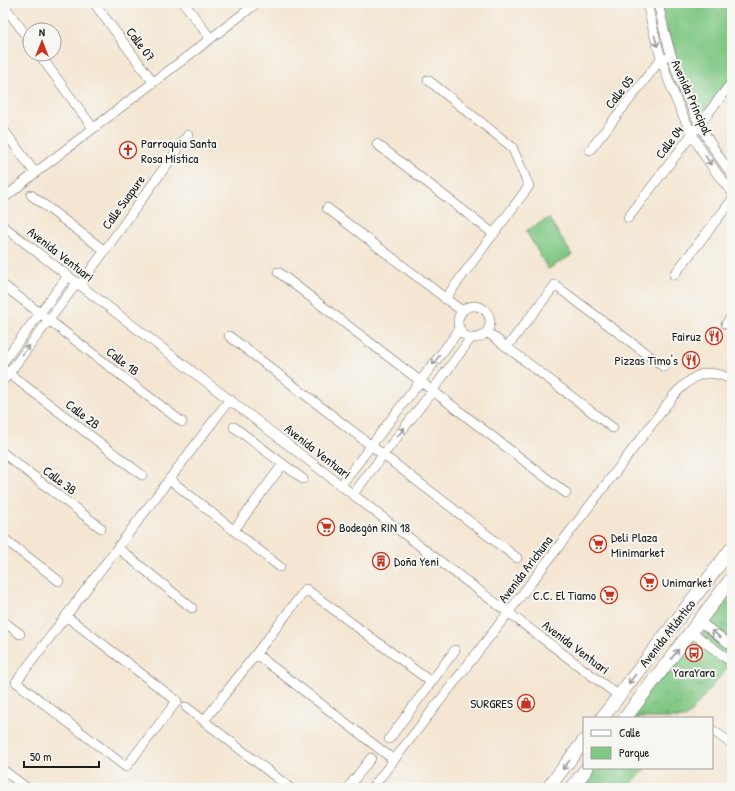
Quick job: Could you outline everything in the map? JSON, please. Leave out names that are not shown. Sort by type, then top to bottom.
[{"type":"main road","name":"Avenida Atlántico","points":[[603,717],[732,548]]},
{"type":"main road","name":"Avenida Atlántico","points":[[627,717],[732,578]]},
{"type":"main road","points":[[548,788],[583,742]]},
{"type":"main road","points":[[572,788],[586,769]]},
{"type":"street","name":"Calle 07","points":[[94,3],[153,82]]},
{"type":"street","points":[[184,3],[210,38]]},
{"type":"street","points":[[3,199],[256,3]]},
{"type":"street","name":"Avenida Principal","points":[[647,3],[661,59],[677,102],[712,166],[732,192]]},
{"type":"street","name":"Avenida Principal","points":[[658,3],[671,55],[682,83],[700,124],[713,148],[732,175]]},
{"type":"street","points":[[3,4],[22,30]]},
{"type":"street","points":[[661,59],[671,55]]},
{"type":"street","name":"Calle 05","points":[[590,150],[661,59]]},
{"type":"street","points":[[45,62],[93,128]]},
{"type":"street","points":[[428,80],[512,147],[529,186],[446,299]]},
{"type":"street","name":"Calle 04","points":[[628,218],[732,82]]},
{"type":"street","points":[[3,129],[35,173]]},
{"type":"street","name":"Calle Suapure","points":[[3,381],[6,371],[105,251],[188,135]]},
{"type":"street","points":[[377,144],[494,234]]},
{"type":"street","points":[[31,195],[105,251]]},
{"type":"street","points":[[674,275],[732,200]]},
{"type":"street","points":[[327,208],[462,311]]},
{"type":"street","name":"Avenida Ventuari","points":[[3,226],[508,613],[619,696]]},
{"type":"street","points":[[278,272],[566,493]]},
{"type":"street","points":[[3,362],[68,276]]},
{"type":"street","name":"Calle 1B","points":[[3,285],[182,422]]},
{"type":"street","points":[[507,347],[555,285],[664,366]]},
{"type":"street","points":[[472,306],[477,306],[486,311],[490,321],[487,332],[480,337],[471,338],[464,335],[458,321],[462,311],[472,306]]},
{"type":"street","points":[[726,324],[732,316]]},
{"type":"street","points":[[341,485],[460,328]]},
{"type":"street","points":[[487,332],[613,428]]},
{"type":"street","points":[[229,336],[517,558]]},
{"type":"street","points":[[353,494],[471,338]]},
{"type":"street","name":"Calle 2B","points":[[6,371],[142,475]]},
{"type":"street","name":"Avenida Arichuna","points":[[372,788],[508,613],[674,395],[692,379],[704,373],[718,374],[732,380]]},
{"type":"street","points":[[66,616],[176,701],[126,767],[16,682],[230,399]]},
{"type":"street","points":[[234,427],[303,478]]},
{"type":"street","name":"Calle 3B","points":[[3,453],[101,528]]},
{"type":"street","points":[[234,530],[283,464]]},
{"type":"street","points":[[169,479],[280,567]]},
{"type":"street","points":[[3,538],[59,581]]},
{"type":"street","points":[[118,548],[192,608]]},
{"type":"street","points":[[204,721],[306,589],[431,682]]},
{"type":"street","points":[[3,621],[20,634]]},
{"type":"street","points":[[695,626],[732,646]]},
{"type":"street","points":[[695,626],[732,662]]},
{"type":"street","points":[[389,738],[455,650]]},
{"type":"street","points":[[256,654],[394,760]]},
{"type":"street","points":[[186,707],[290,788]]},
{"type":"street","points":[[713,731],[732,744]]},
{"type":"street","points":[[348,788],[371,758]]},
{"type":"street","points":[[3,770],[27,788]]},
{"type":"green space","points":[[658,3],[732,3],[732,82],[700,123]]},
{"type":"green space","points":[[549,218],[572,255],[548,269],[526,231]]},
{"type":"green space","points":[[732,578],[732,662],[687,717],[626,717]]},
{"type":"green space","points":[[586,769],[644,769],[628,788],[572,788]]},
{"type":"place","name":"Parroquia Santa Rosa Mística","points":[[128,150]]},
{"type":"place","name":"Fairuz","points":[[714,336]]},
{"type":"place","name":"Pizzas Timo's","points":[[691,360]]},
{"type":"place","name":"Bodegón RIN 18","points":[[326,527]]},
{"type":"place","name":"Deli Plaza Minimarket","points":[[598,544]]},
{"type":"place","name":"Doña Yeni","points":[[381,561]]},
{"type":"place","name":"Unimarket","points":[[649,582]]},
{"type":"place","name":"C.C. El Tiamo","points":[[609,595]]},
{"type":"place","name":"YaraYara","points":[[694,653]]},
{"type":"place","name":"SURGRES","points":[[526,703]]}]
